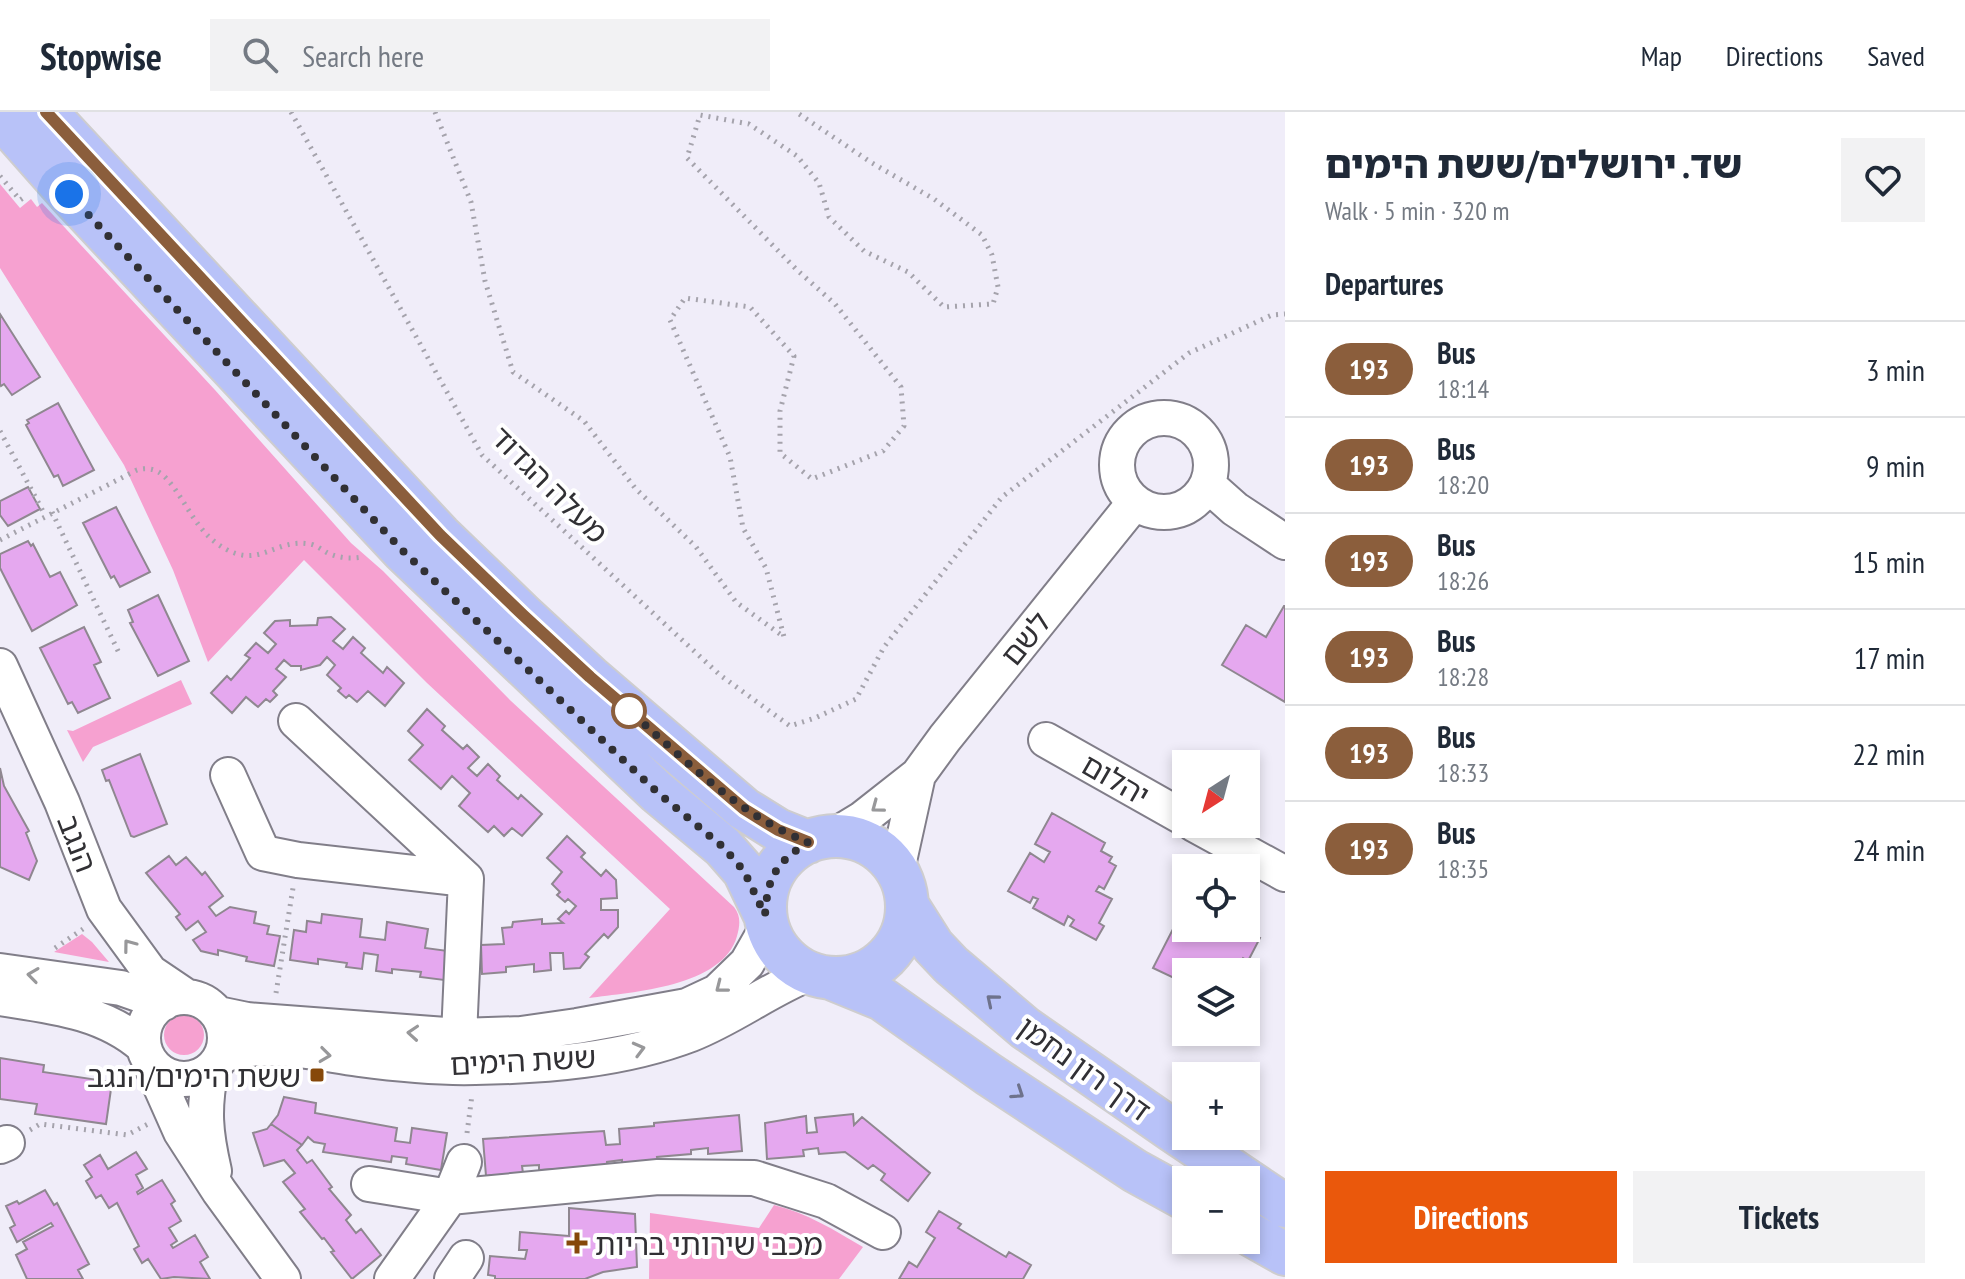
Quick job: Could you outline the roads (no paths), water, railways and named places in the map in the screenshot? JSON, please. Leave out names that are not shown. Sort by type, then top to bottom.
[{"type":"main road","points":[[0,116],[403,551],[657,792],[723,847],[744,871],[767,920],[773,941],[788,960],[822,976],[856,976],[877,966],[895,947],[905,927],[902,888],[869,844],[778,830],[744,809],[590,677],[440,535],[46,112]]},
{"type":"main road","points":[[767,920],[768,884],[786,856],[821,839]]},
{"type":"main road","name":"דרך רון נחמן","points":[[902,888],[933,946],[1025,1028],[1285,1206]]},
{"type":"main road","name":"דרך רון נחמן","points":[[822,976],[882,999],[988,1074],[1135,1171],[1172,1191]]},
{"type":"main road","points":[[1260,1240],[1285,1254]]},
{"type":"street","points":[[1166,417],[1190,424],[1200,433],[1209,449],[1212,463],[1208,485],[1197,500],[1180,510],[1160,513],[1135,502],[1126,493],[1117,467],[1120,446],[1131,431],[1146,421],[1166,417]]},
{"type":"street","points":[[1208,485],[1235,509],[1285,542]]},
{"type":"street","name":"לשם","points":[[821,839],[862,819],[917,780],[945,738],[1135,502]]},
{"type":"street","name":"הנגב","points":[[2,677],[62,802],[104,909],[150,972],[175,1000]]},
{"type":"street","points":[[296,721],[466,879],[459,1036]]},
{"type":"street","name":"יהלום","points":[[1046,740],[1172,811]]},
{"type":"street","points":[[228,775],[263,853],[298,860],[466,879]]},
{"type":"street","name":"לשם","points":[[902,888],[917,780]]},
{"type":"street","points":[[1219,838],[1285,874]]},
{"type":"street","name":"ששת הימים","points":[[218,1014],[247,1020],[459,1036],[521,1034],[687,1006],[717,992],[747,963],[767,920]]},
{"type":"street","points":[[0,971],[121,988],[175,1000],[201,1000],[218,1014],[224,1028],[225,1042],[216,1062],[204,1109],[206,1137],[219,1191]]},
{"type":"street","name":"ששת הימים","points":[[216,1062],[240,1048],[285,1049],[458,1067],[567,1062],[629,1052],[689,1035],[822,976]]},
{"type":"street","points":[[0,998],[104,1020],[126,1031],[158,1070],[171,1077],[185,1079],[199,1076],[216,1062]]},
{"type":"street","points":[[175,1000],[156,1007],[147,1018],[143,1032],[146,1053],[181,1132],[219,1191],[283,1279]]},
{"type":"street","points":[[392,1279],[450,1197],[464,1162]]},
{"type":"street","points":[[369,1184],[450,1197],[658,1177],[754,1178],[826,1201],[883,1232]]},
{"type":"place","name":"ששת הימים/הנגב","points":[[317,1075]]},
{"type":"place","name":"מכבי שירותי בריות","points":[[577,1243]]}]
